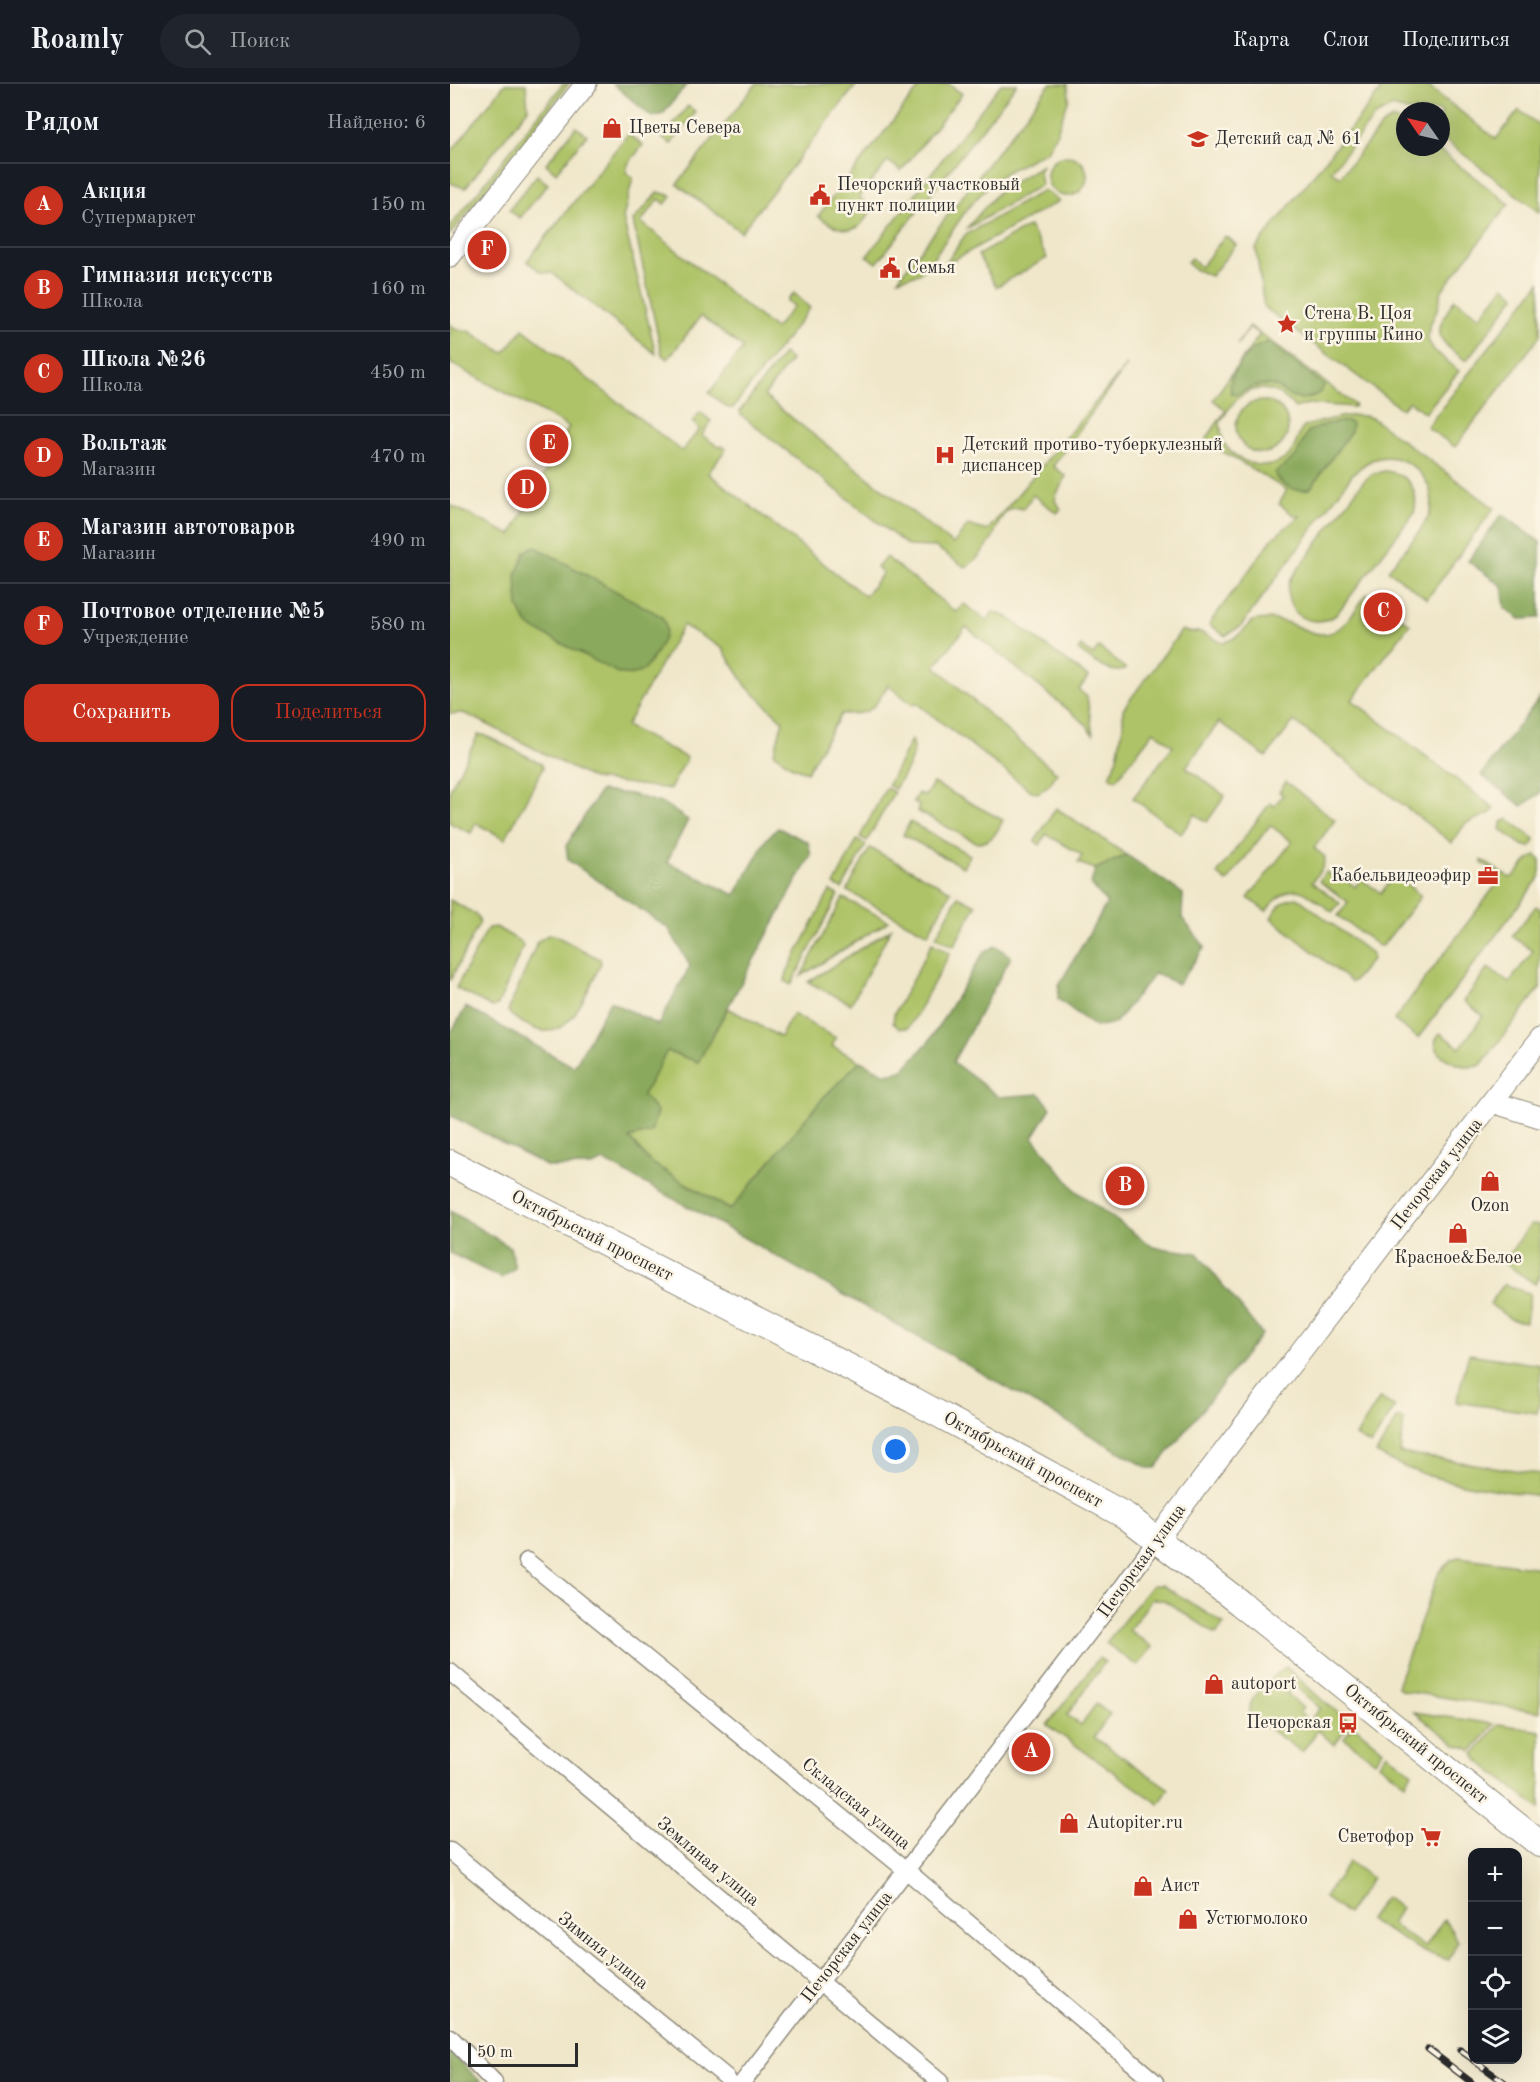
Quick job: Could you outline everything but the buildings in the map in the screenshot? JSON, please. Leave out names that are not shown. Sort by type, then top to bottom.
[{"type":"main road","name":"Октябрьский проспект","points":[[450,1163],[913,1400],[1126,1516],[1540,1844]]},
{"type":"street","points":[[450,256],[586,84]]},
{"type":"street","name":"Печорская улица","points":[[743,2082],[1100,1618],[1157,1539],[1540,1039]]},
{"type":"street","points":[[1492,1102],[1540,1117]]},
{"type":"street","name":"Складская улица","points":[[527,1561],[906,1870],[1155,2082]]},
{"type":"street","name":"Земляная улица","points":[[450,1672],[940,2082]]},
{"type":"street","name":"Зимняя улица","points":[[450,1851],[726,2077],[729,2082]]},
{"type":"street","points":[[450,2037],[494,2082]]},
{"type":"green space","points":[[505,84],[526,84],[528,109],[465,188],[450,183],[450,153]]},
{"type":"green space","points":[[563,84],[569,84],[450,235],[450,227]]},
{"type":"green space","points":[[613,84],[687,84],[663,114],[652,117]]},
{"type":"green space","points":[[756,84],[857,84],[741,232],[677,184]]},
{"type":"green space","points":[[922,84],[949,84],[962,94],[901,171],[888,161],[859,197],[873,208],[858,227],[842,229],[818,216]]},
{"type":"green space","points":[[1001,84],[1017,84],[877,263],[867,256]]},
{"type":"green space","points":[[1050,84],[1068,84],[1069,99],[1055,137],[1047,151],[1006,172],[989,185],[968,208],[927,267],[919,274],[898,279]]},
{"type":"green space","points":[[1378,84],[1425,84],[1448,102],[1396,102],[1396,108],[1392,107],[1375,116],[1331,171],[1340,177],[1382,125],[1392,119],[1396,121],[1396,156],[1447,156],[1509,204],[1442,290],[1438,308],[1429,327],[1428,340],[1434,350],[1459,371],[1425,413],[1409,401],[1402,409],[1264,307],[1256,248],[1380,91]]},
{"type":"green space","points":[[1450,103],[1496,139],[1519,110],[1540,126],[1540,213],[1450,144]]},
{"type":"green space","points":[[688,106],[696,112],[671,144],[662,138]]},
{"type":"green space","points":[[576,127],[587,135],[556,173],[546,164]]},
{"type":"green space","points":[[628,134],[643,145],[628,164],[626,172],[633,178],[623,218],[656,354],[552,273],[541,272],[527,261]]},
{"type":"green space","points":[[1067,156],[1081,162],[1087,176],[1081,190],[1067,196],[1053,190],[1047,176],[1053,162]]},
{"type":"green space","points":[[1042,165],[1039,172],[1041,185],[966,229],[999,191]]},
{"type":"green space","points":[[537,175],[548,184],[520,218],[509,210]]},
{"type":"green space","points":[[1044,190],[1059,201],[945,265],[965,235]]},
{"type":"green space","points":[[658,192],[672,196],[665,204],[659,199],[641,222],[775,329],[794,306],[787,301],[794,293],[810,308],[733,408],[728,408],[709,393],[743,348],[701,316],[668,359],[662,355],[633,221]]},
{"type":"green space","points":[[1029,226],[1047,258],[996,287],[978,255]]},
{"type":"green space","points":[[1224,237],[1229,238],[1236,245],[1211,276],[1194,269],[1187,262],[1191,258],[1201,267]]},
{"type":"green space","points":[[1540,282],[1540,336],[1455,447],[1427,427]]},
{"type":"green space","points":[[1504,286],[1516,295],[1466,361],[1442,340],[1440,327],[1443,320],[1455,299],[1480,317]]},
{"type":"green space","points":[[450,324],[457,330],[469,331],[504,353],[523,329],[682,451],[700,429],[692,422],[700,412],[711,421],[702,435],[726,449],[708,473],[865,596],[883,573],[877,568],[886,557],[956,612],[964,604],[987,621],[993,612],[1007,617],[1088,677],[1079,690],[1087,697],[1093,734],[1088,726],[966,627],[935,666],[1057,773],[1050,784],[1038,793],[1030,790],[916,703],[913,705],[888,685],[870,709],[865,712],[841,714],[807,772],[793,767],[774,753],[783,721],[747,687],[722,648],[683,625],[626,726],[687,758],[670,789],[593,779],[481,721],[463,713],[450,714],[450,505],[511,535],[569,427],[450,363]]},
{"type":"green space","points":[[1250,326],[1355,405],[1354,407],[1308,404],[1295,408],[1284,397],[1270,390],[1248,392],[1235,401],[1220,422],[1224,443],[1231,452],[1254,464],[1271,465],[1291,453],[1305,426],[1338,418],[1364,416],[1372,418],[1494,508],[1427,599],[1388,570],[1413,540],[1428,516],[1432,499],[1429,488],[1425,479],[1409,464],[1390,457],[1379,458],[1364,464],[1352,475],[1241,626],[1225,636],[1209,624],[1273,538],[1300,516],[1294,515],[1279,504],[1287,490],[1205,441],[1226,410],[1213,400],[1260,334]]},
{"type":"green space","points":[[1268,342],[1324,385],[1321,391],[1311,397],[1296,399],[1277,387],[1259,385],[1236,395],[1232,394],[1230,389],[1232,377],[1239,365],[1253,349]]},
{"type":"green space","points":[[783,354],[791,360],[764,396],[953,544],[968,525],[987,531],[1127,365],[1053,466],[1066,476],[1055,501],[1061,509],[1057,513],[1033,495],[1023,509],[1011,509],[1002,516],[987,546],[976,559],[965,567],[935,547],[908,546],[741,415],[740,411]]},
{"type":"green space","points":[[1262,401],[1272,403],[1280,409],[1286,417],[1288,427],[1286,437],[1280,445],[1272,451],[1262,453],[1252,451],[1244,445],[1238,437],[1236,427],[1238,417],[1244,409],[1252,403]]},
{"type":"green space","points":[[1347,421],[1352,423],[1351,431],[1311,488],[1300,490],[1290,488],[1277,478],[1275,473],[1296,456],[1308,431],[1327,424]]},
{"type":"green space","points":[[1385,471],[1400,475],[1410,484],[1415,497],[1414,513],[1336,615],[1326,620],[1316,621],[1299,616],[1289,601],[1290,580],[1362,483],[1372,474]]},
{"type":"green space","points":[[1502,514],[1540,542],[1540,618],[1520,619],[1505,608],[1502,586],[1468,561]]},
{"type":"green space","points":[[534,546],[661,616],[666,626],[665,634],[653,658],[642,671],[630,674],[618,673],[530,627],[518,607],[516,575],[525,552]]},
{"type":"green space","points":[[1367,594],[1410,624],[1352,700],[1494,808],[1491,813],[1465,824],[1452,843],[1294,721],[1266,757],[1219,722],[1186,767],[1225,796],[1207,822],[1195,814],[1181,834],[1133,798],[1173,746],[1154,731],[1116,780],[1110,776],[1117,758],[1123,725],[1123,709],[1182,630],[1200,632],[1223,643],[1239,635],[1252,621],[1268,619],[1283,621],[1316,634],[1328,633],[1345,623]]},
{"type":"green space","points":[[1081,646],[1093,655],[1099,647],[1126,669],[1114,671],[1101,666],[1078,650]]},
{"type":"green space","points":[[1540,697],[1540,793],[1522,806],[1481,775]]},
{"type":"green space","points":[[478,735],[484,735],[541,763],[543,768],[505,839],[476,823],[471,833],[450,823],[450,789]]},
{"type":"green space","points":[[911,740],[913,752],[911,759],[895,789],[888,785]]},
{"type":"green space","points":[[1286,782],[1335,820],[1314,848],[1325,857],[1323,867],[1312,882],[1340,903],[1332,912],[1298,890],[1284,894],[1275,900],[1266,911],[1248,898],[1292,842],[1270,825],[1227,882],[1217,874],[1270,803],[1274,806],[1283,795],[1279,792]]},
{"type":"green space","points":[[933,783],[1003,820],[999,829],[987,841],[977,843],[917,811],[919,806],[913,802],[918,793],[925,796]]},
{"type":"green space","points":[[886,788],[894,792],[867,841],[860,837]]},
{"type":"green space","points":[[600,791],[631,794],[664,804],[688,820],[667,862],[735,895],[767,838],[778,828],[808,842],[811,855],[698,1062],[667,1051],[643,1095],[657,1112],[651,1132],[629,1138],[650,1162],[730,1210],[822,1099],[860,1061],[886,1074],[902,1071],[930,1040],[984,952],[996,946],[1011,957],[953,1062],[999,1097],[1040,1094],[1051,1108],[1033,1137],[1075,1190],[1153,1247],[1197,1253],[1262,1334],[1156,1468],[1148,1468],[718,1223],[604,1161],[592,1166],[548,1167],[450,1115],[450,1034],[466,1007],[574,1067],[610,1001],[658,1025],[690,966],[669,929],[568,860],[566,846]]},
{"type":"green space","points":[[1056,808],[1127,855],[1095,869],[1078,863],[1082,855],[1046,834],[1040,845],[1035,841]]},
{"type":"green space","points":[[1508,819],[1535,839],[1530,847],[1522,845],[1500,829],[1502,822]]},
{"type":"green space","points":[[910,822],[970,855],[963,867],[903,835]]},
{"type":"green space","points":[[857,840],[866,845],[842,889],[834,885]]},
{"type":"green space","points":[[870,848],[951,891],[928,934],[847,891]]},
{"type":"green space","points":[[1127,855],[1183,894],[1182,918],[1205,947],[1178,984],[1155,973],[1115,1023],[1095,1027],[1058,999],[1059,985],[1107,903],[1091,884],[1095,869]]},
{"type":"green space","points":[[1536,856],[1540,859],[1540,877],[1418,1038],[1394,1020],[1499,881],[1492,875],[1494,872],[1482,863],[1482,860],[1510,878],[1528,860]]},
{"type":"green space","points":[[1326,872],[1333,876],[1341,876],[1355,887],[1361,879],[1381,893],[1395,874],[1421,896],[1383,945],[1379,946],[1338,916],[1348,902],[1319,881]]},
{"type":"green space","points":[[830,891],[838,895],[791,985],[785,981],[787,972]]},
{"type":"green space","points":[[958,896],[976,905],[954,946],[936,937]]},
{"type":"green space","points":[[843,898],[889,921],[801,976]]},
{"type":"green space","points":[[1298,898],[1372,954],[1372,959],[1354,981],[1351,982],[1271,918],[1282,904]]},
{"type":"green space","points":[[450,900],[477,915],[480,922],[450,981]]},
{"type":"green space","points":[[1536,906],[1540,909],[1540,988],[1481,1065],[1469,1067],[1448,1060],[1438,1051],[1435,1044],[1437,1038],[1440,1033],[1460,1048],[1483,1016],[1464,1001],[1488,968],[1509,983],[1533,951],[1512,936]]},
{"type":"green space","points":[[496,927],[521,942],[523,946],[498,1005],[492,1007],[456,988],[488,928]]},
{"type":"green space","points":[[891,929],[851,1004],[808,982]]},
{"type":"green space","points":[[548,935],[554,935],[600,959],[601,963],[576,1012],[557,1029],[545,1031],[531,1027],[508,1011],[538,941]]},
{"type":"green space","points":[[932,943],[950,953],[911,1024],[908,1028],[899,1028],[893,1023],[894,1014]]},
{"type":"green space","points":[[728,1008],[780,1037],[793,1014],[836,1038],[832,1046],[860,1061],[822,1099],[731,1210],[650,1162],[629,1138],[651,1132],[643,1095],[667,1050],[698,1062]]},
{"type":"green space","points":[[450,1211],[510,1247],[515,1268],[501,1278],[450,1253]]},
{"type":"green space","points":[[1531,1224],[1540,1225],[1540,1276],[1535,1284],[1503,1262]]},
{"type":"green space","points":[[1504,1284],[1530,1294],[1526,1322],[1512,1320],[1490,1304]]},
{"type":"green space","points":[[1469,1354],[1540,1365],[1540,1399],[1537,1413],[1456,1402]]},
{"type":"green space","points":[[1380,1398],[1395,1407],[1371,1445],[1356,1436]]},
{"type":"green space","points":[[1398,1418],[1404,1420],[1400,1453],[1540,1474],[1540,1496],[1476,1487],[1436,1478],[1416,1472],[1376,1453]]},
{"type":"green space","points":[[1458,1557],[1540,1568],[1540,1712],[1403,1691],[1398,1688],[1439,1572],[1451,1560]]},
{"type":"green space","points":[[1152,1585],[1162,1585],[1224,1624],[1216,1634],[1164,1600],[1152,1599],[1129,1630],[1152,1647],[1138,1666],[1106,1643]]},
{"type":"green space","points":[[1099,1658],[1105,1662],[1067,1715],[1081,1725],[1096,1704],[1110,1714],[1094,1737],[1169,1789],[1159,1804],[1047,1725]]},
{"type":"green space","points":[[1286,1667],[1322,1700],[1351,1722],[1334,1745],[1318,1730],[1302,1752],[1250,1715],[1251,1701]],"holes":[[[1294,1685],[1320,1708],[1309,1721],[1299,1712],[1303,1708],[1287,1694]]]},
{"type":"green space","points":[[1414,1712],[1494,1724],[1472,1751],[1457,1745]]},
{"type":"green space","points":[[1499,1724],[1540,1731],[1540,1809],[1480,1762],[1474,1754]]},
{"type":"green space","points":[[1353,1725],[1383,1750],[1375,1761],[1344,1738]]},
{"type":"green space","points":[[1387,1753],[1412,1773],[1405,1783],[1379,1764]]},
{"type":"green space","points":[[1349,1862],[1372,1878],[1347,1914],[1324,1897]]},
{"type":"green space","points":[[1385,1897],[1401,1908],[1391,1924],[1425,1947],[1444,1919],[1458,1941],[1449,1960],[1424,1952],[1369,1920]]},
{"type":"green space","points":[[450,2051],[481,2082],[450,2082]]},
{"type":"railway","points":[[1428,2049],[1471,2082]]},
{"type":"railway","points":[[1460,2050],[1468,2056]]},
{"type":"railway","points":[[1479,2064],[1504,2082]]},
{"type":"place","name":"Цветы Севера","points":[[612,128]]},
{"type":"place","name":"Детский сад № 61","points":[[1198,139]]},
{"type":"place","name":"Печорский участковый пункт полиции","points":[[820,195]]},
{"type":"place","name":"Почтовое отделение №5","points":[[487,250]]},
{"type":"place","name":"Семья","points":[[890,268]]},
{"type":"place","name":"Стена В. Цоя и группы Кино","points":[[1287,324]]},
{"type":"place","name":"Магазин автотоваров","points":[[549,444]]},
{"type":"place","name":"Детский противо-туберкулезный диспансер","points":[[945,455]]},
{"type":"place","name":"Вольтаж","points":[[527,489]]},
{"type":"place","name":"Школа №26","points":[[1383,612]]},
{"type":"place","name":"Кабельвидеоэфир","points":[[1488,876]]},
{"type":"place","name":"Ozon","points":[[1490,1181]]},
{"type":"place","name":"Гимназия искусств","points":[[1125,1186]]},
{"type":"place","name":"Красное&Белое","points":[[1458,1233]]},
{"type":"place","name":"autoport","points":[[1214,1684]]},
{"type":"place","name":"Печорская","points":[[1348,1723]]},
{"type":"place","name":"Акция","points":[[1031,1752]]},
{"type":"place","name":"Autopiter.ru","points":[[1069,1823]]},
{"type":"place","name":"Светофор","points":[[1431,1837]]},
{"type":"place","name":"Аист","points":[[1143,1886]]},
{"type":"place","name":"Устюгмолоко","points":[[1188,1919]]}]
